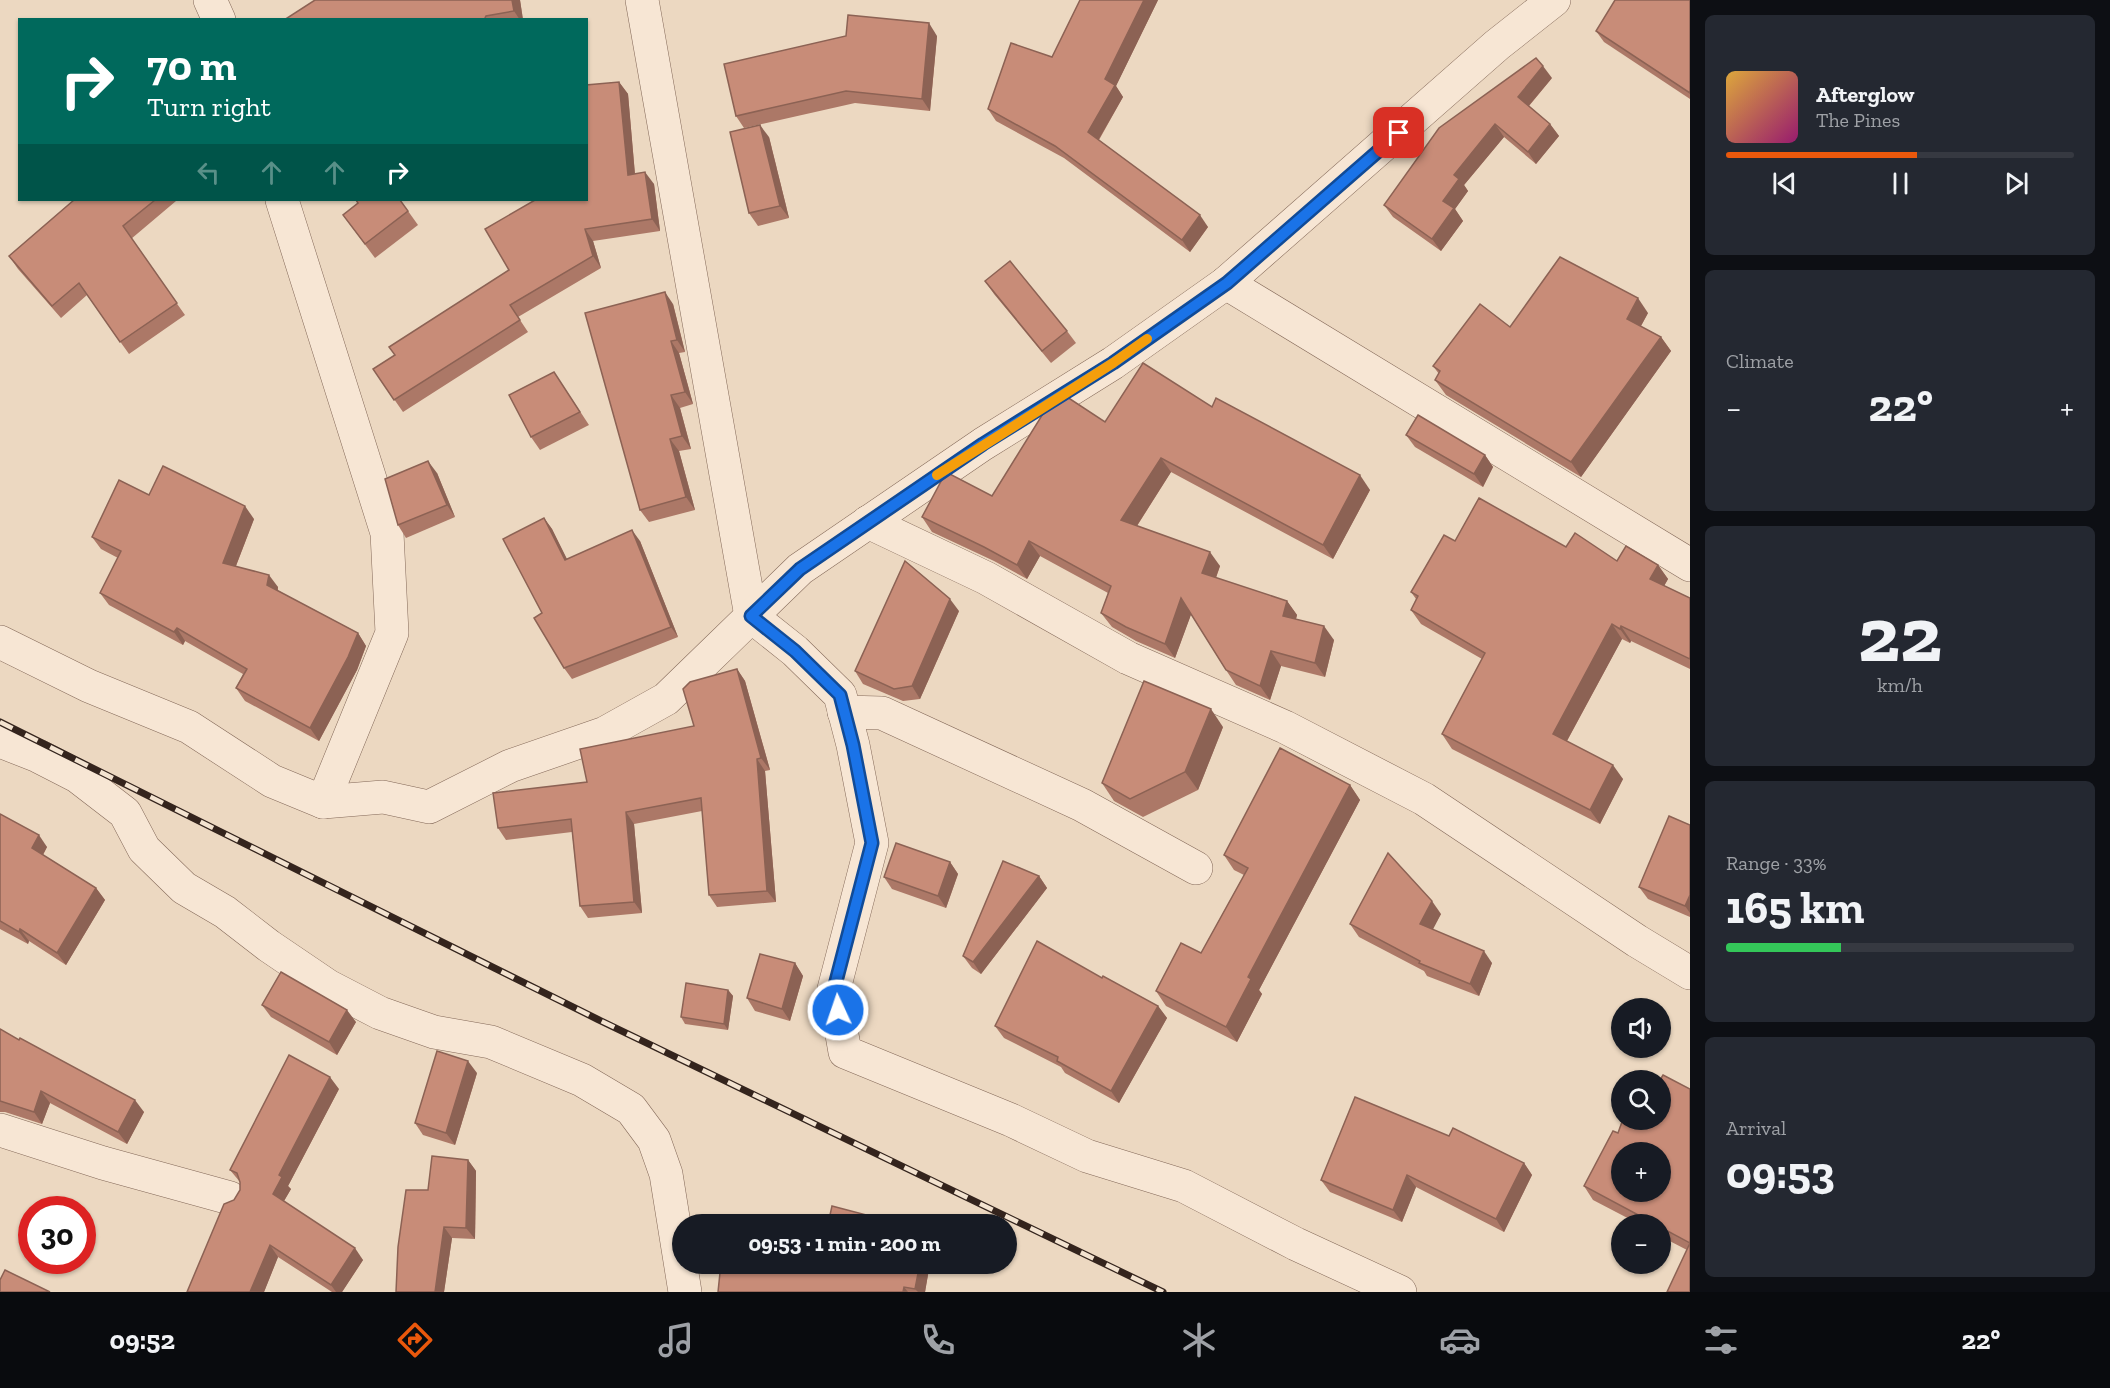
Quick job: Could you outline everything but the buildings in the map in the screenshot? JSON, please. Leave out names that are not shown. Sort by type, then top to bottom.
[{"type":"street","points":[[210,0],[218,18]]},
{"type":"street","points":[[642,0],[751,616],[795,651],[840,695],[853,745],[872,843],[834,989],[845,1052],[1011,1120],[1087,1156],[1184,1186],[1296,1244],[1400,1292]]},
{"type":"street","points":[[0,642],[89,686],[189,727],[272,781],[323,802],[383,797],[429,807],[510,766],[605,733],[666,699],[800,569],[983,444],[1113,363],[1227,283],[1497,45],[1554,0]]},
{"type":"street","points":[[282,201],[387,533],[392,633],[323,802]]},
{"type":"street","points":[[1227,283],[1690,565]]},
{"type":"street","points":[[868,522],[986,578],[1128,658],[1284,727],[1424,799],[1637,941],[1690,973]]},
{"type":"street","points":[[844,712],[882,713],[1083,805],[1196,868]]},
{"type":"street","points":[[0,741],[38,756],[77,776],[125,813],[144,849],[184,888],[225,912],[269,946],[328,986],[380,1013],[434,1032],[491,1042],[582,1080],[631,1109],[654,1140],[666,1174],[685,1292]]},
{"type":"street","points":[[0,1130],[103,1163],[230,1197]]},
{"type":"railway","points":[[0,722],[597,1019],[1163,1292]]},
{"type":"slow traffic","points":[[937,475],[1147,339]]},
{"type":"route","points":[[838,1010],[834,989],[872,843],[853,745],[840,695],[795,651],[751,616],[800,569],[983,444],[1113,363],[1227,283],[1399,133]]}]
